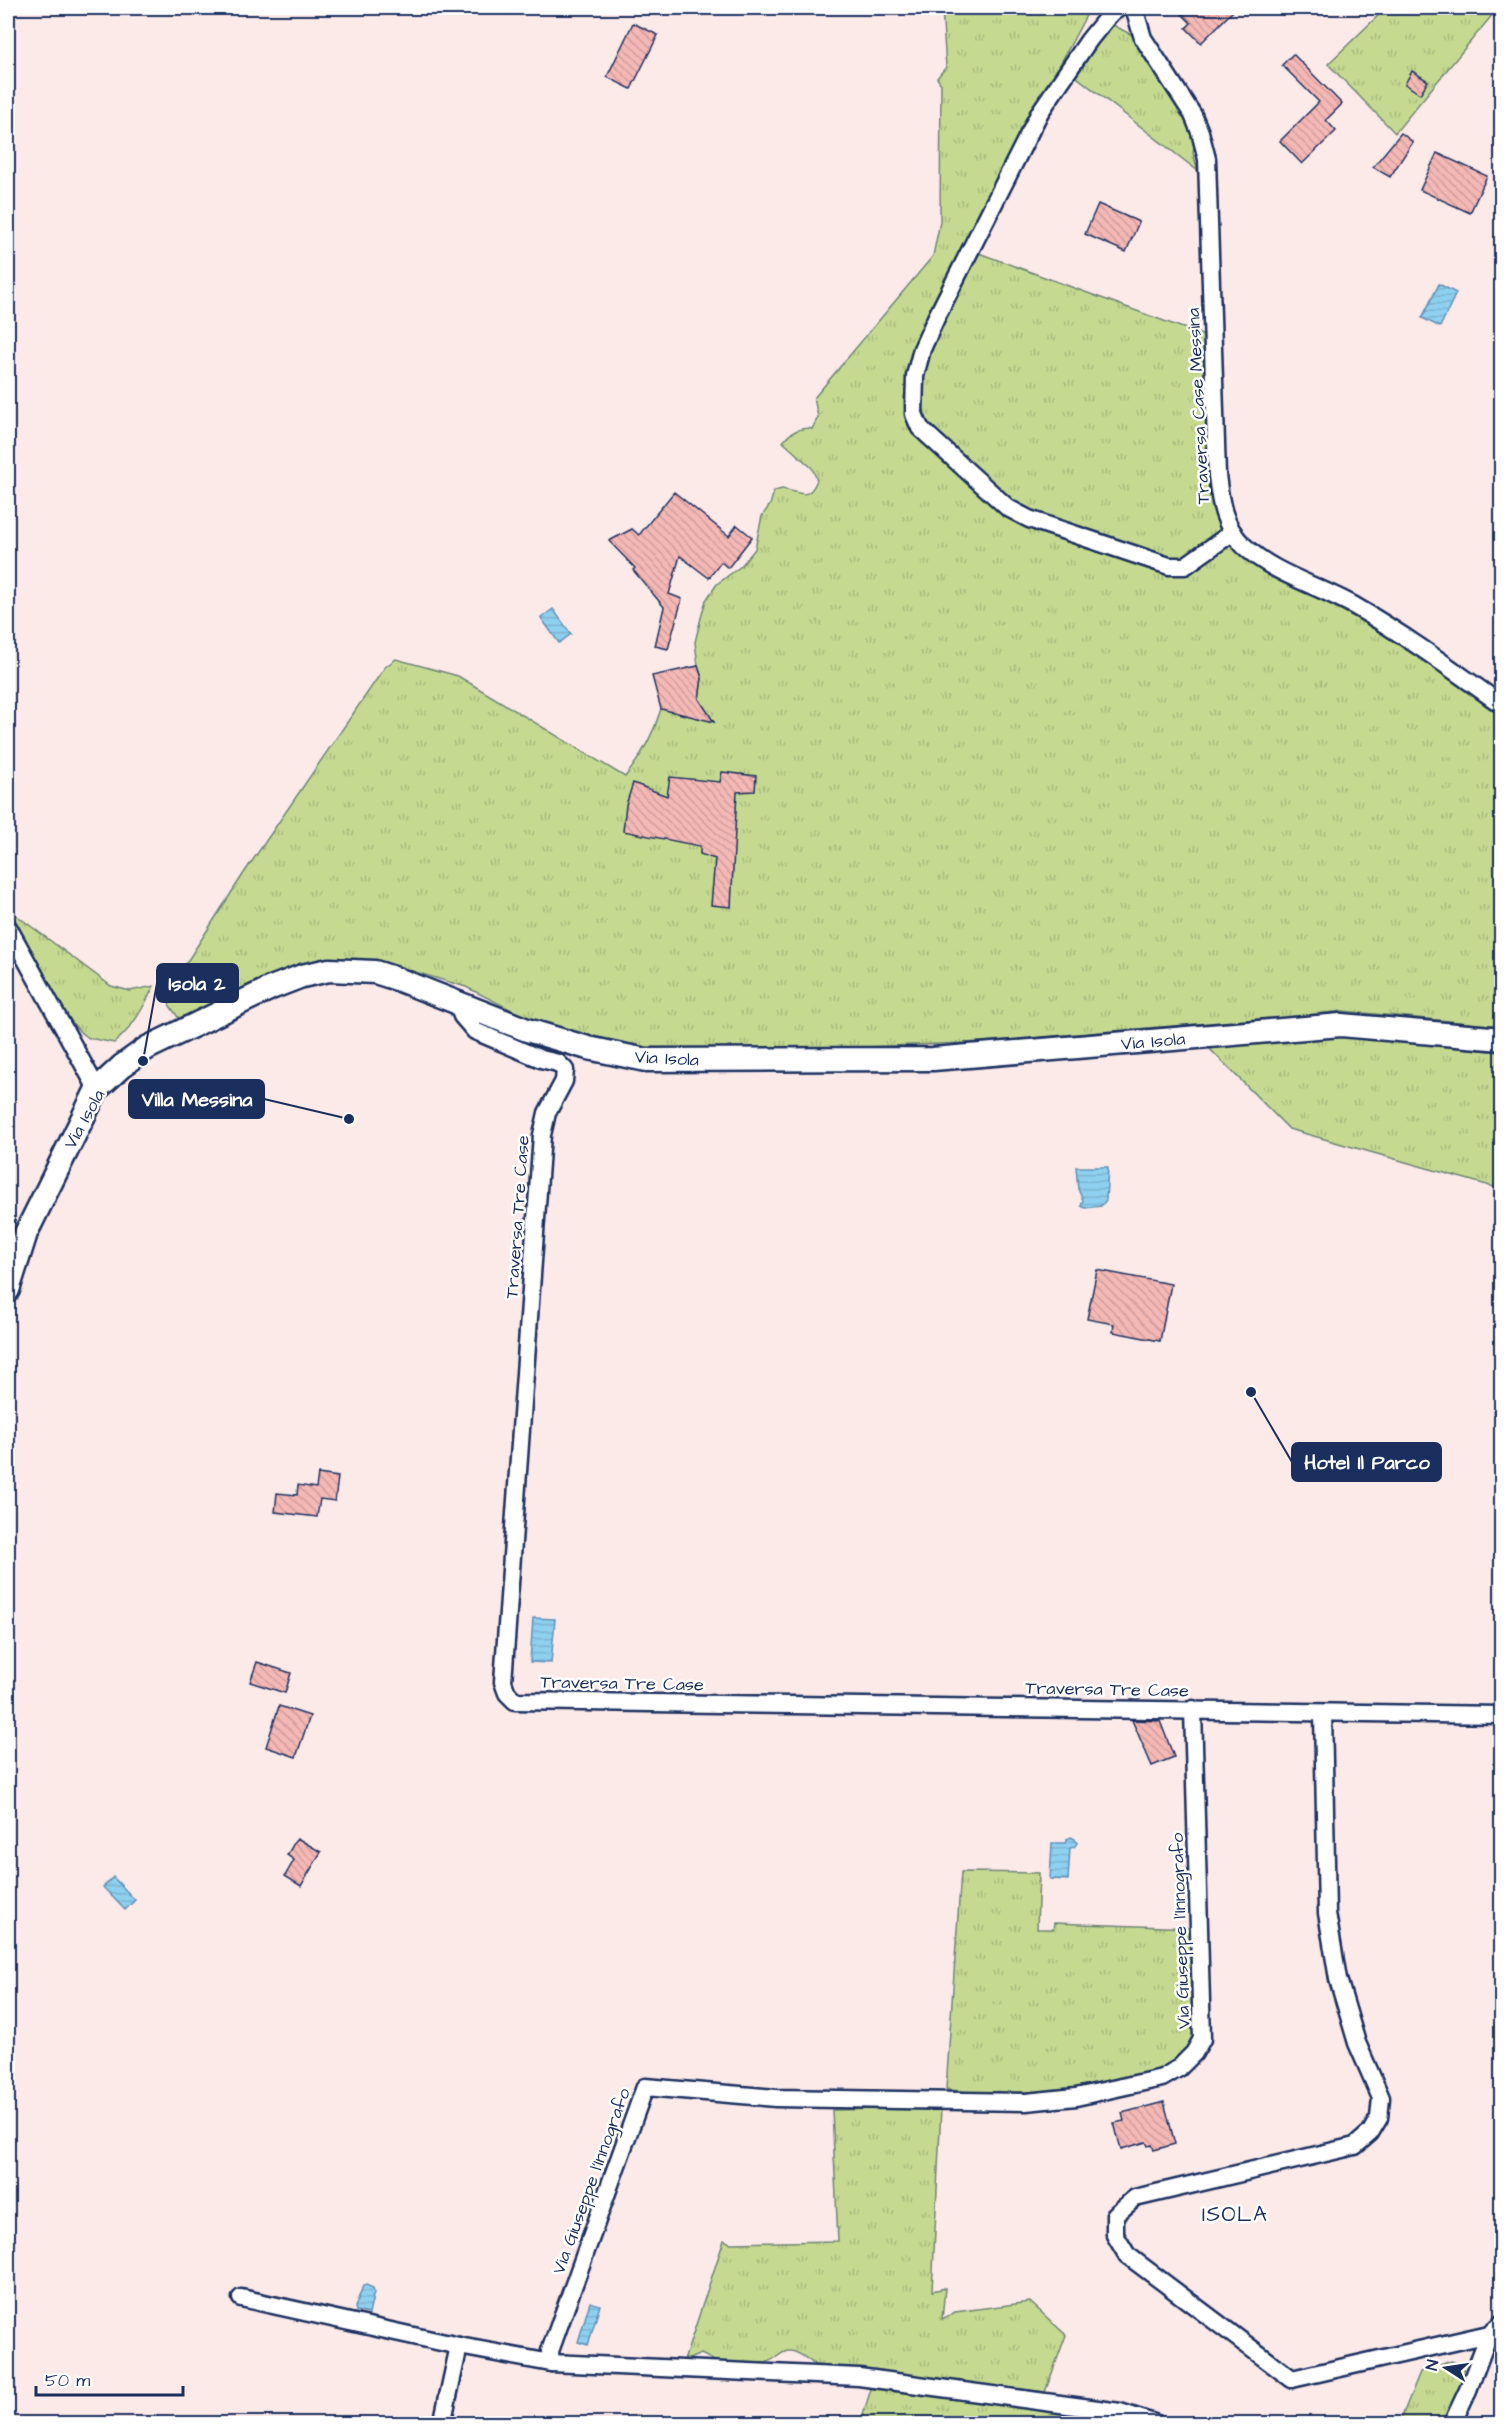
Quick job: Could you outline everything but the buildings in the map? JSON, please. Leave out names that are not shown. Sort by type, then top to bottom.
[{"type":"street","points":[[1119,8],[1110,14],[1089,40],[1040,112],[958,273],[922,349],[915,376],[914,414],[920,428],[1008,508],[1029,519],[1168,566],[1185,566],[1233,532]]},
{"type":"street","name":"Traversa Case Messina","points":[[1134,8],[1143,38],[1193,115],[1207,159],[1217,474],[1221,509],[1233,532],[1243,545],[1272,566],[1350,603],[1404,635],[1502,705]]},
{"type":"street","points":[[8,927],[97,1089]]},
{"type":"street","name":"Via Isola","points":[[8,1290],[26,1233],[97,1089],[147,1048],[271,988],[302,976],[330,970],[375,972],[527,1030],[578,1046],[646,1060],[933,1059],[1341,1025],[1502,1039]]},
{"type":"street","name":"Traversa Tre Case","points":[[457,1003],[462,1016],[475,1030],[541,1059],[558,1063],[565,1070],[564,1081],[547,1113],[542,1135],[503,1682],[507,1693],[515,1701],[1502,1715]]},
{"type":"street","name":"Via Giuseppe l'Innografo","points":[[551,2363],[550,2351],[645,2087],[776,2098],[1026,2102],[1076,2097],[1162,2078],[1194,2054],[1202,2039],[1193,1709]]},
{"type":"street","points":[[1323,1713],[1327,1912],[1338,1979],[1358,2043],[1381,2098],[1379,2118],[1370,2133],[1355,2146],[1135,2198],[1115,2215],[1115,2235],[1127,2255],[1292,2379],[1495,2329]]},
{"type":"street","points":[[241,2298],[459,2346],[551,2363],[859,2377],[1120,2412],[1157,2424]]},
{"type":"street","points":[[1452,2424],[1495,2329]]},
{"type":"street","points":[[442,2424],[459,2346]]},
{"type":"green space","points":[[942,8],[1090,8],[1004,170],[956,267],[925,319],[908,370],[904,399],[905,415],[910,428],[998,508],[1169,572],[1226,546],[1233,546],[1275,575],[1373,627],[1422,659],[1501,717],[1501,1026],[1343,1011],[1193,1028],[964,1043],[684,1054],[647,1053],[536,1022],[466,987],[375,960],[324,962],[180,1020],[170,1006],[167,993],[244,873],[385,667],[396,659],[458,676],[625,777],[646,745],[661,709],[713,721],[699,699],[702,678],[695,642],[706,600],[717,584],[741,566],[755,549],[762,516],[770,505],[774,491],[782,489],[803,494],[814,487],[817,480],[812,468],[783,442],[796,431],[804,428],[812,429],[818,417],[814,398],[933,256],[940,222],[941,84],[937,78],[946,67]]},
{"type":"green space","points":[[1386,8],[1498,8],[1395,133],[1328,64]]},
{"type":"green space","points":[[1111,24],[1136,37],[1180,108],[1195,142],[1193,153],[1198,171],[1073,74]]},
{"type":"green space","points":[[976,252],[1205,336],[1211,492],[1213,504],[1224,525],[1199,548],[1185,556],[1168,558],[1026,510],[1015,504],[931,428],[923,409],[922,388],[927,364],[934,339]]},
{"type":"green space","points":[[8,909],[111,986],[130,991],[154,986],[142,1010],[114,1043],[89,1038],[79,1031],[68,1017],[24,940],[8,920]]},
{"type":"green space","points":[[1342,1036],[1501,1052],[1501,1189],[1289,1129],[1208,1047]]},
{"type":"green space","points":[[961,1872],[1039,1873],[1037,1929],[1053,1929],[1054,1923],[1191,1928],[1196,2034],[1186,2051],[1159,2071],[1071,2090],[978,2094],[946,2089]]},
{"type":"green space","points":[[941,2108],[932,2291],[945,2288],[942,2319],[955,2312],[1030,2302],[1066,2335],[1045,2392],[815,2365],[803,2356],[788,2351],[766,2362],[756,2364],[723,2364],[701,2354],[684,2361],[724,2240],[730,2243],[838,2241],[832,2110]]},
{"type":"green space","points":[[1451,2361],[1457,2363],[1465,2371],[1464,2380],[1443,2423],[1399,2424],[1420,2372]]},
{"type":"green space","points":[[872,2386],[1113,2420],[1119,2423],[860,2424]]},
{"type":"water","points":[[1439,284],[1456,293],[1440,327],[1422,318]]},
{"type":"water","points":[[553,609],[571,634],[559,643],[541,618]]},
{"type":"water","points":[[1076,1167],[1108,1167],[1106,1200],[1101,1206],[1085,1208],[1081,1206],[1083,1200],[1078,1189]]},
{"type":"water","points":[[533,1618],[555,1619],[551,1663],[530,1662]]},
{"type":"water","points":[[1071,1837],[1077,1843],[1070,1848],[1068,1880],[1050,1879],[1052,1843],[1065,1843]]},
{"type":"water","points":[[113,1877],[135,1900],[125,1910],[103,1887]]},
{"type":"water","points":[[363,2286],[373,2288],[374,2292],[369,2314],[356,2311],[355,2307]]},
{"type":"water","points":[[590,2302],[600,2305],[588,2345],[578,2342]]},
{"type":"place","name":"Isola 2","points":[[143,1061]]},
{"type":"place","name":"Villa Messina","points":[[349,1119]]},
{"type":"place","name":"Hotel Il Parco","points":[[1251,1392]]},
{"type":"district","name":"ISOLA","points":[[1235,2214]]}]
